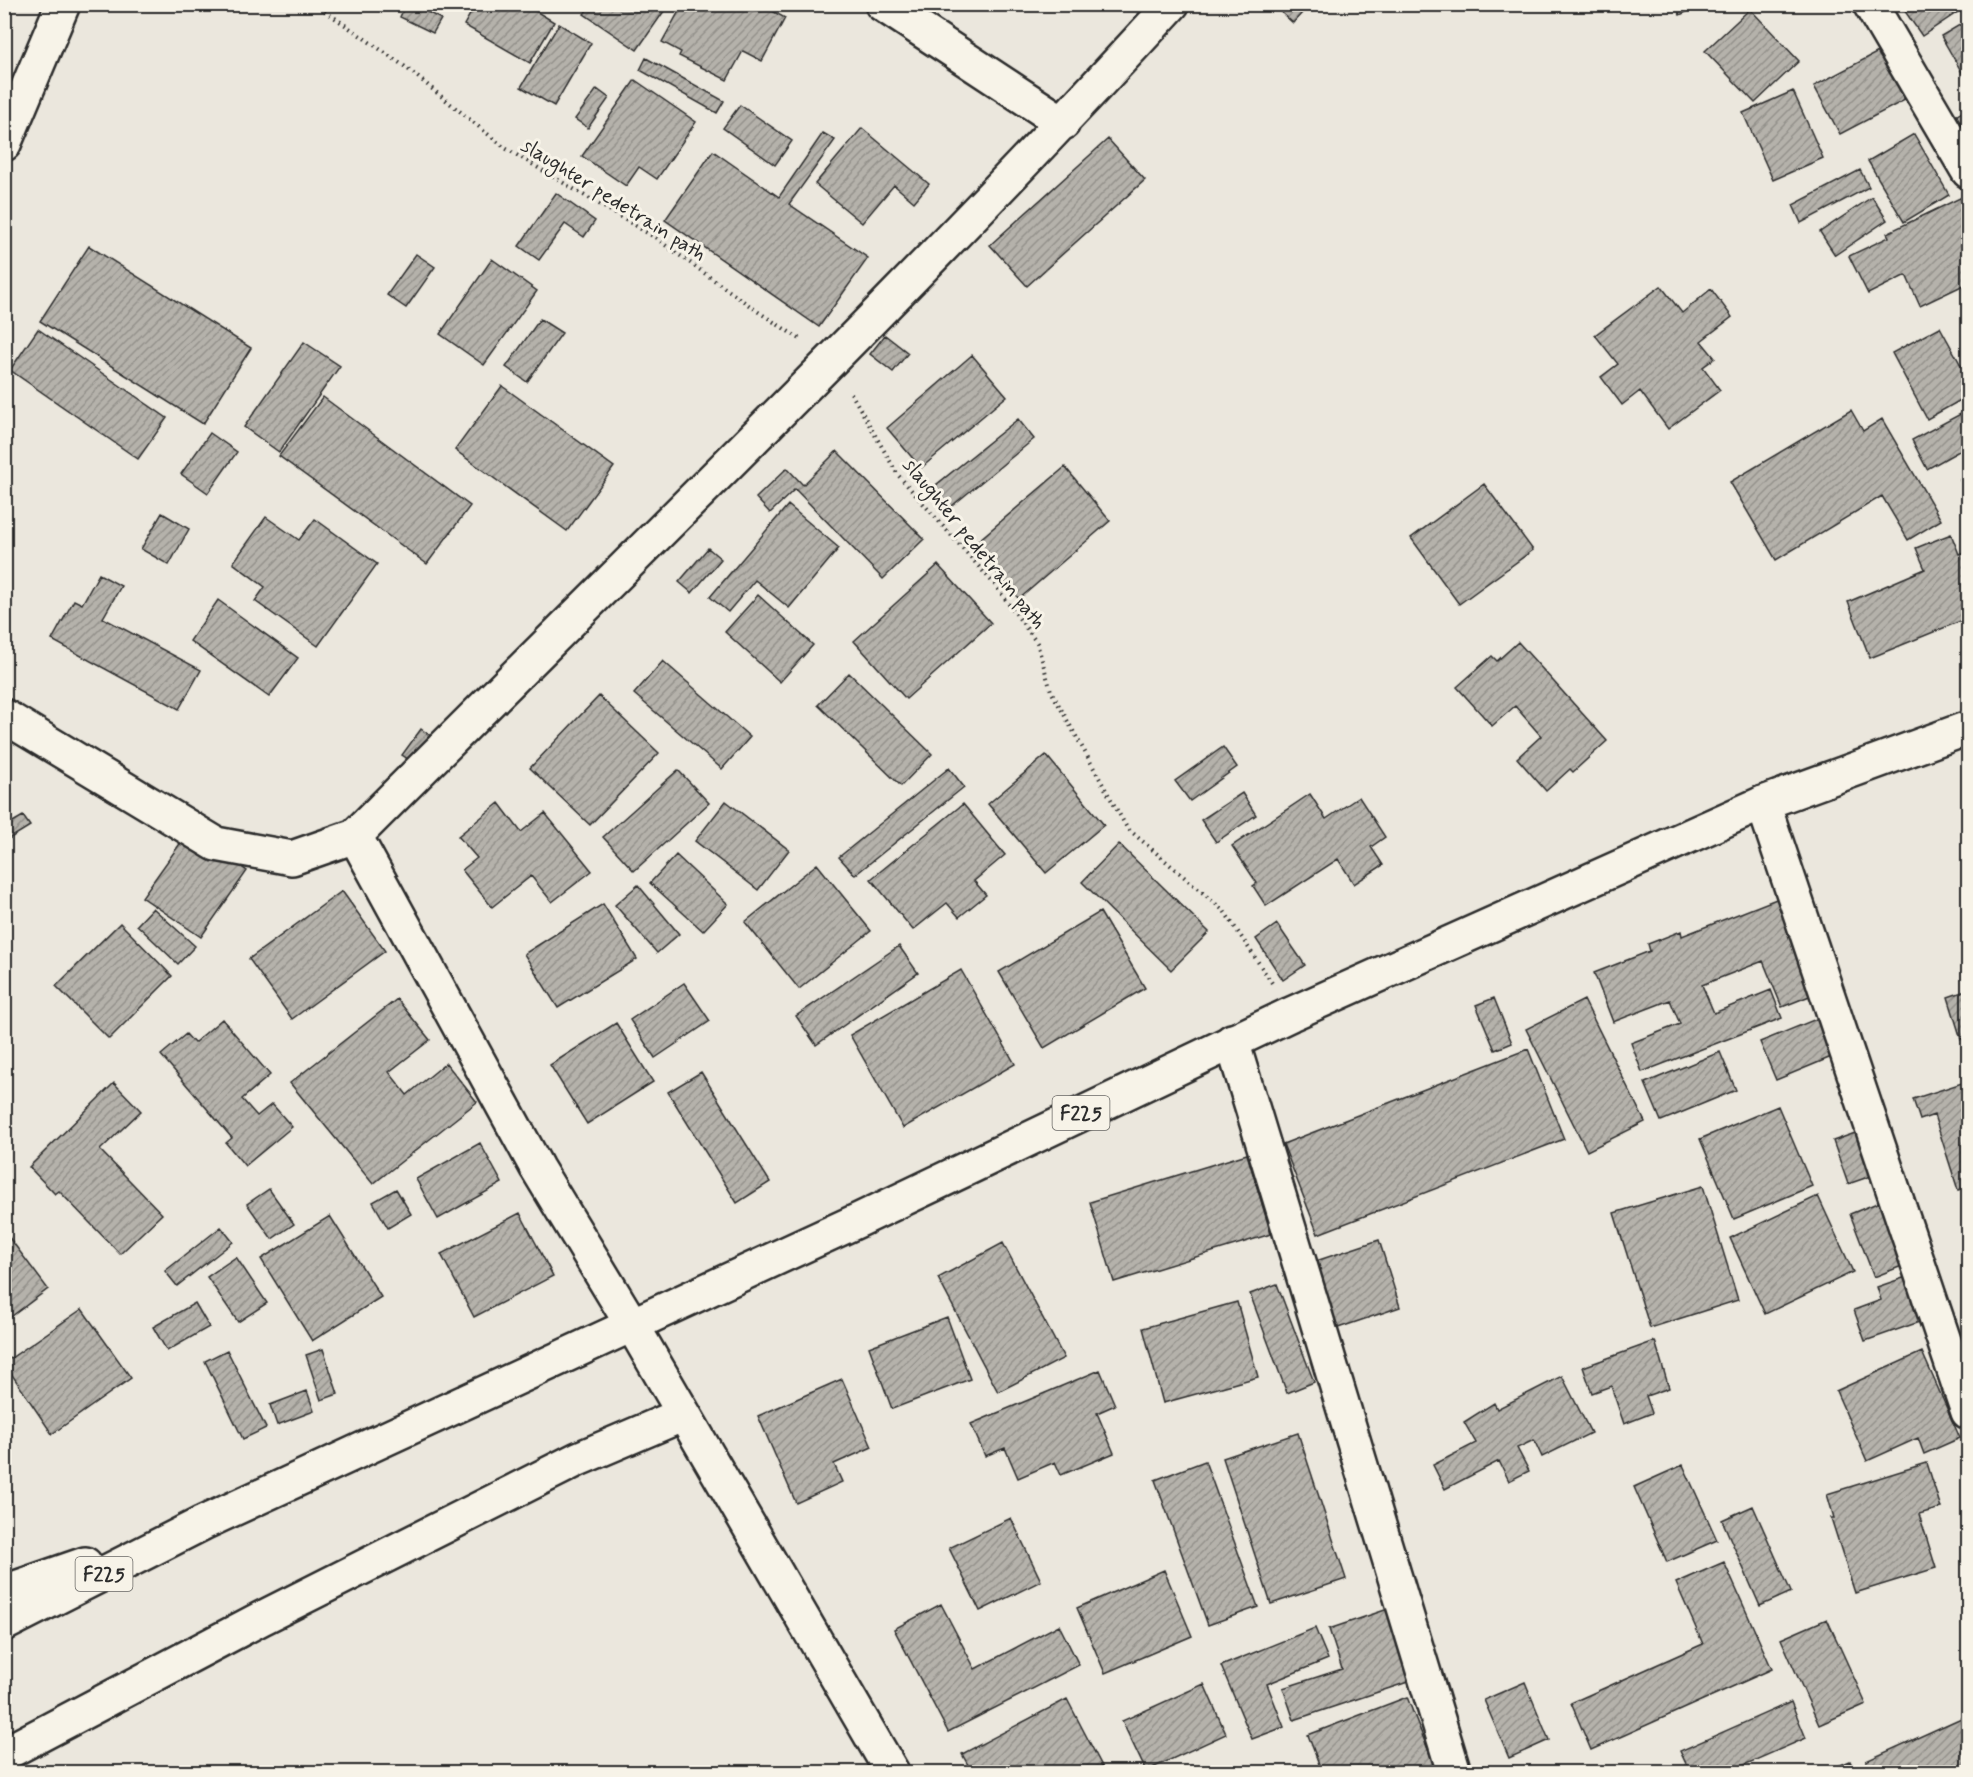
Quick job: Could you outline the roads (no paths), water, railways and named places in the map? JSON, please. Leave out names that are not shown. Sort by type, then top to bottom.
[{"type":"main road","points":[[4,144],[63,4]]},
{"type":"main road","points":[[882,4],[1063,123]]},
{"type":"main road","points":[[4,716],[216,844],[292,858],[355,836],[1063,123],[1172,4]]},
{"type":"main road","points":[[1870,4],[1968,171]]},
{"type":"main road","name":"F225","points":[[4,1624],[203,1523],[631,1323],[858,1220],[1291,1014],[1763,802],[1968,728]]},
{"type":"main road","points":[[1763,802],[1968,1412]]},
{"type":"main road","points":[[355,836],[537,1168],[631,1323],[892,1773]]},
{"type":"main road","points":[[1232,1041],[1454,1773]]},
{"type":"main road","points":[[4,1754],[260,1619],[567,1465],[684,1414]]},
{"type":"main road","name":"F225","points":[[4,1592],[203,1523]]}]
